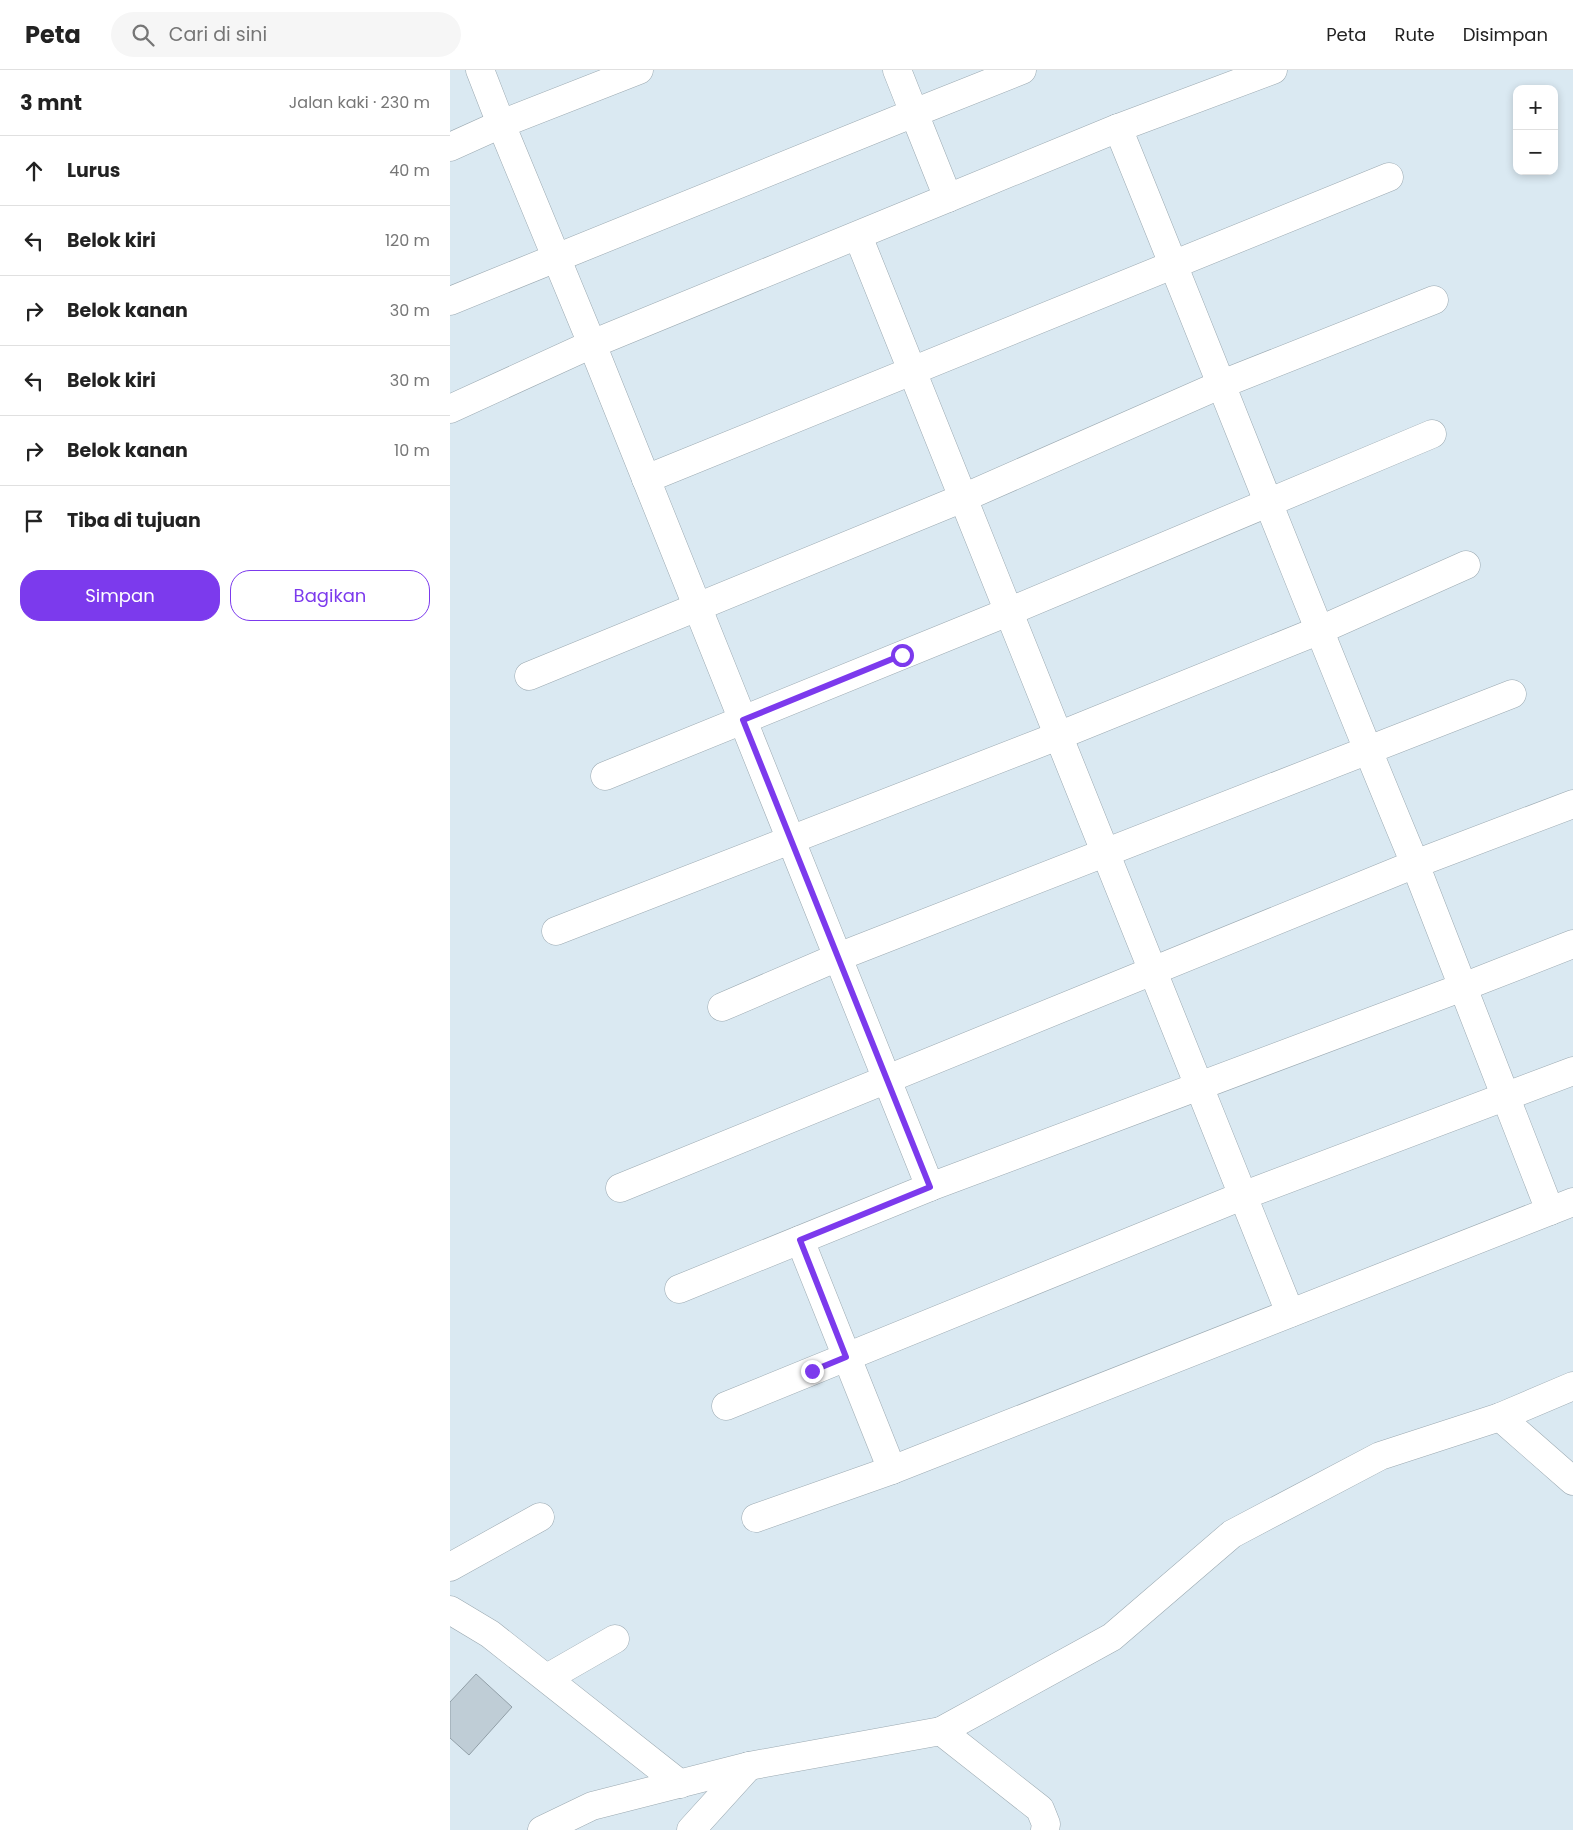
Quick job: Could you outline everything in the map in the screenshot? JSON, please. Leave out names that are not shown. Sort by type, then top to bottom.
[{"type":"street","points":[[480,70],[698,607],[930,1187]]},
{"type":"street","points":[[450,146],[639,70]]},
{"type":"street","points":[[897,70],[948,198]]},
{"type":"street","points":[[450,301],[1022,70]]},
{"type":"street","points":[[450,409],[592,344],[1118,128],[1273,70]]},
{"type":"street","points":[[756,1518],[892,1470],[1561,1207],[1505,1098],[1415,864],[1367,751],[1222,384],[1118,128]]},
{"type":"street","points":[[646,479],[1390,176]]},
{"type":"street","points":[[858,236],[1290,1314]]},
{"type":"street","points":[[529,676],[963,498],[1222,384],[1434,300]]},
{"type":"street","points":[[606,776],[1008,612],[1432,434]]},
{"type":"street","points":[[556,932],[790,839],[1058,736],[1320,630],[1466,565]]},
{"type":"street","points":[[722,1006],[838,957],[1512,694]]},
{"type":"street","points":[[620,1188],[1415,864],[1573,804]]},
{"type":"street","points":[[679,1289],[930,1187],[1573,944]]},
{"type":"street","points":[[726,1406],[1242,1196],[1573,1071]]},
{"type":"street","points":[[800,1240],[892,1470]]},
{"type":"street","points":[[542,1830],[592,1806],[749,1766],[941,1731],[1112,1637],[1232,1534],[1380,1456],[1500,1417],[1573,1386]]},
{"type":"street","points":[[1500,1417],[1573,1481]]},
{"type":"street","points":[[450,1567],[540,1517]]},
{"type":"street","points":[[450,1610],[490,1634],[680,1784]]},
{"type":"street","points":[[547,1678],[614,1638]]},
{"type":"street","points":[[941,1731],[1040,1809],[1046,1824],[1044,1830]]},
{"type":"street","points":[[691,1830],[749,1766]]},
{"type":"building","points":[[476,1674],[512,1707],[469,1755],[450,1738],[450,1702]]},
{"type":"route","points":[[812,1371],[846,1357],[800,1240],[930,1187],[743,720],[902,655]]}]
